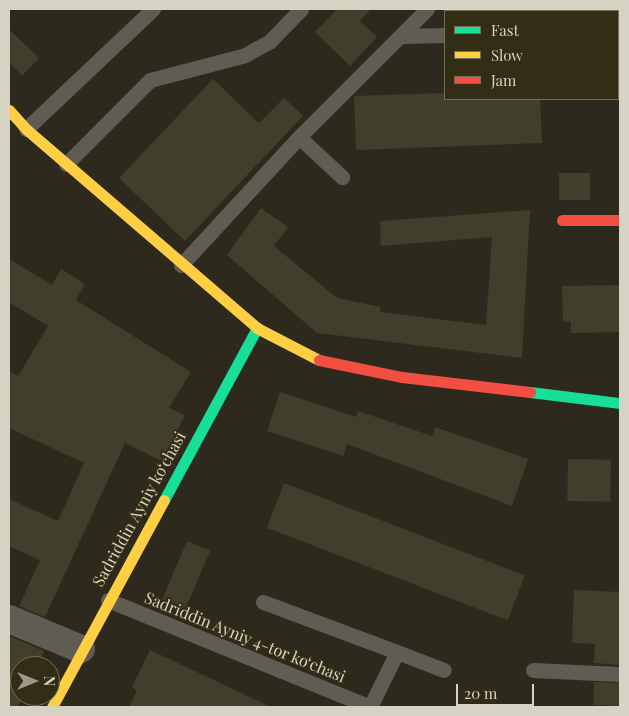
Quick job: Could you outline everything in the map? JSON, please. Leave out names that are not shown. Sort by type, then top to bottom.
[{"type":"street","points":[[9,110],[26,129],[181,265],[257,328],[315,359],[392,375],[620,404]]},
{"type":"street","points":[[562,220],[620,220]]},
{"type":"street","name":"Sadriddin Ayniy koʻchasi","points":[[52,707],[81,648],[257,328]]},
{"type":"street","points":[[9,619],[81,648]]},
{"type":"lane","points":[[26,129],[153,9]]},
{"type":"lane","points":[[66,164],[150,80],[245,55],[270,41],[301,9]]},
{"type":"lane","points":[[181,265],[299,137],[403,36],[427,9]]},
{"type":"lane","points":[[403,36],[444,35]]},
{"type":"lane","points":[[299,137],[342,176]]},
{"type":"lane","name":"Sadriddin Ayniy 4-tor koʻchasi","points":[[108,600],[370,707]]},
{"type":"lane","points":[[263,602],[444,670]]},
{"type":"lane","points":[[370,707],[398,652]]},
{"type":"lane","points":[[533,670],[620,674]]},
{"type":"building","points":[[337,9],[371,9],[360,21],[377,37],[350,66],[315,32]]},
{"type":"building","points":[[9,29],[39,58],[22,76],[9,62]]},
{"type":"building","points":[[213,79],[259,123],[284,98],[303,116],[185,241],[119,178]]},
{"type":"building","points":[[444,93],[444,100],[540,100],[542,143],[356,150],[354,96]]},
{"type":"building","points":[[559,173],[590,173],[590,200],[559,200]]},
{"type":"building","points":[[261,208],[288,227],[274,246],[337,298],[381,307],[380,312],[486,325],[492,237],[381,246],[380,221],[530,210],[522,358],[317,333],[227,255]]},
{"type":"building","points":[[9,259],[52,285],[61,269],[85,284],[76,300],[191,372],[169,408],[185,415],[162,461],[125,443],[45,617],[19,606],[40,560],[9,546],[9,499],[58,521],[84,463],[9,428],[9,372],[18,376],[48,326],[9,302]]},
{"type":"building","points":[[620,285],[620,332],[571,333],[571,322],[563,321],[562,286]]},
{"type":"building","points":[[280,392],[356,417],[358,411],[432,436],[435,427],[528,459],[512,506],[347,444],[343,456],[267,431]]},
{"type":"building","points":[[568,459],[611,460],[610,502],[567,501]]},
{"type":"building","points":[[284,483],[525,575],[508,620],[267,528]]},
{"type":"building","points":[[187,541],[210,551],[184,612],[161,603]]},
{"type":"building","points":[[574,590],[620,592],[620,665],[594,663],[595,644],[572,643]]},
{"type":"building","points":[[9,636],[44,651],[42,656],[10,656],[10,706],[18,706],[9,707]]},
{"type":"building","points":[[150,650],[271,707],[129,707],[137,690],[132,687]]},
{"type":"building","points":[[594,682],[620,683],[619,706],[593,705]]},
{"type":"traffic: fast","points":[[164,500],[257,328]]},
{"type":"traffic: fast","points":[[530,392],[620,403]]},
{"type":"traffic: slow","points":[[9,110],[26,129],[257,328],[319,360]]},
{"type":"traffic: slow","points":[[52,707],[164,500]]},
{"type":"traffic: jam","points":[[562,220],[620,220]]},
{"type":"traffic: jam","points":[[319,360],[402,377],[530,392]]}]
